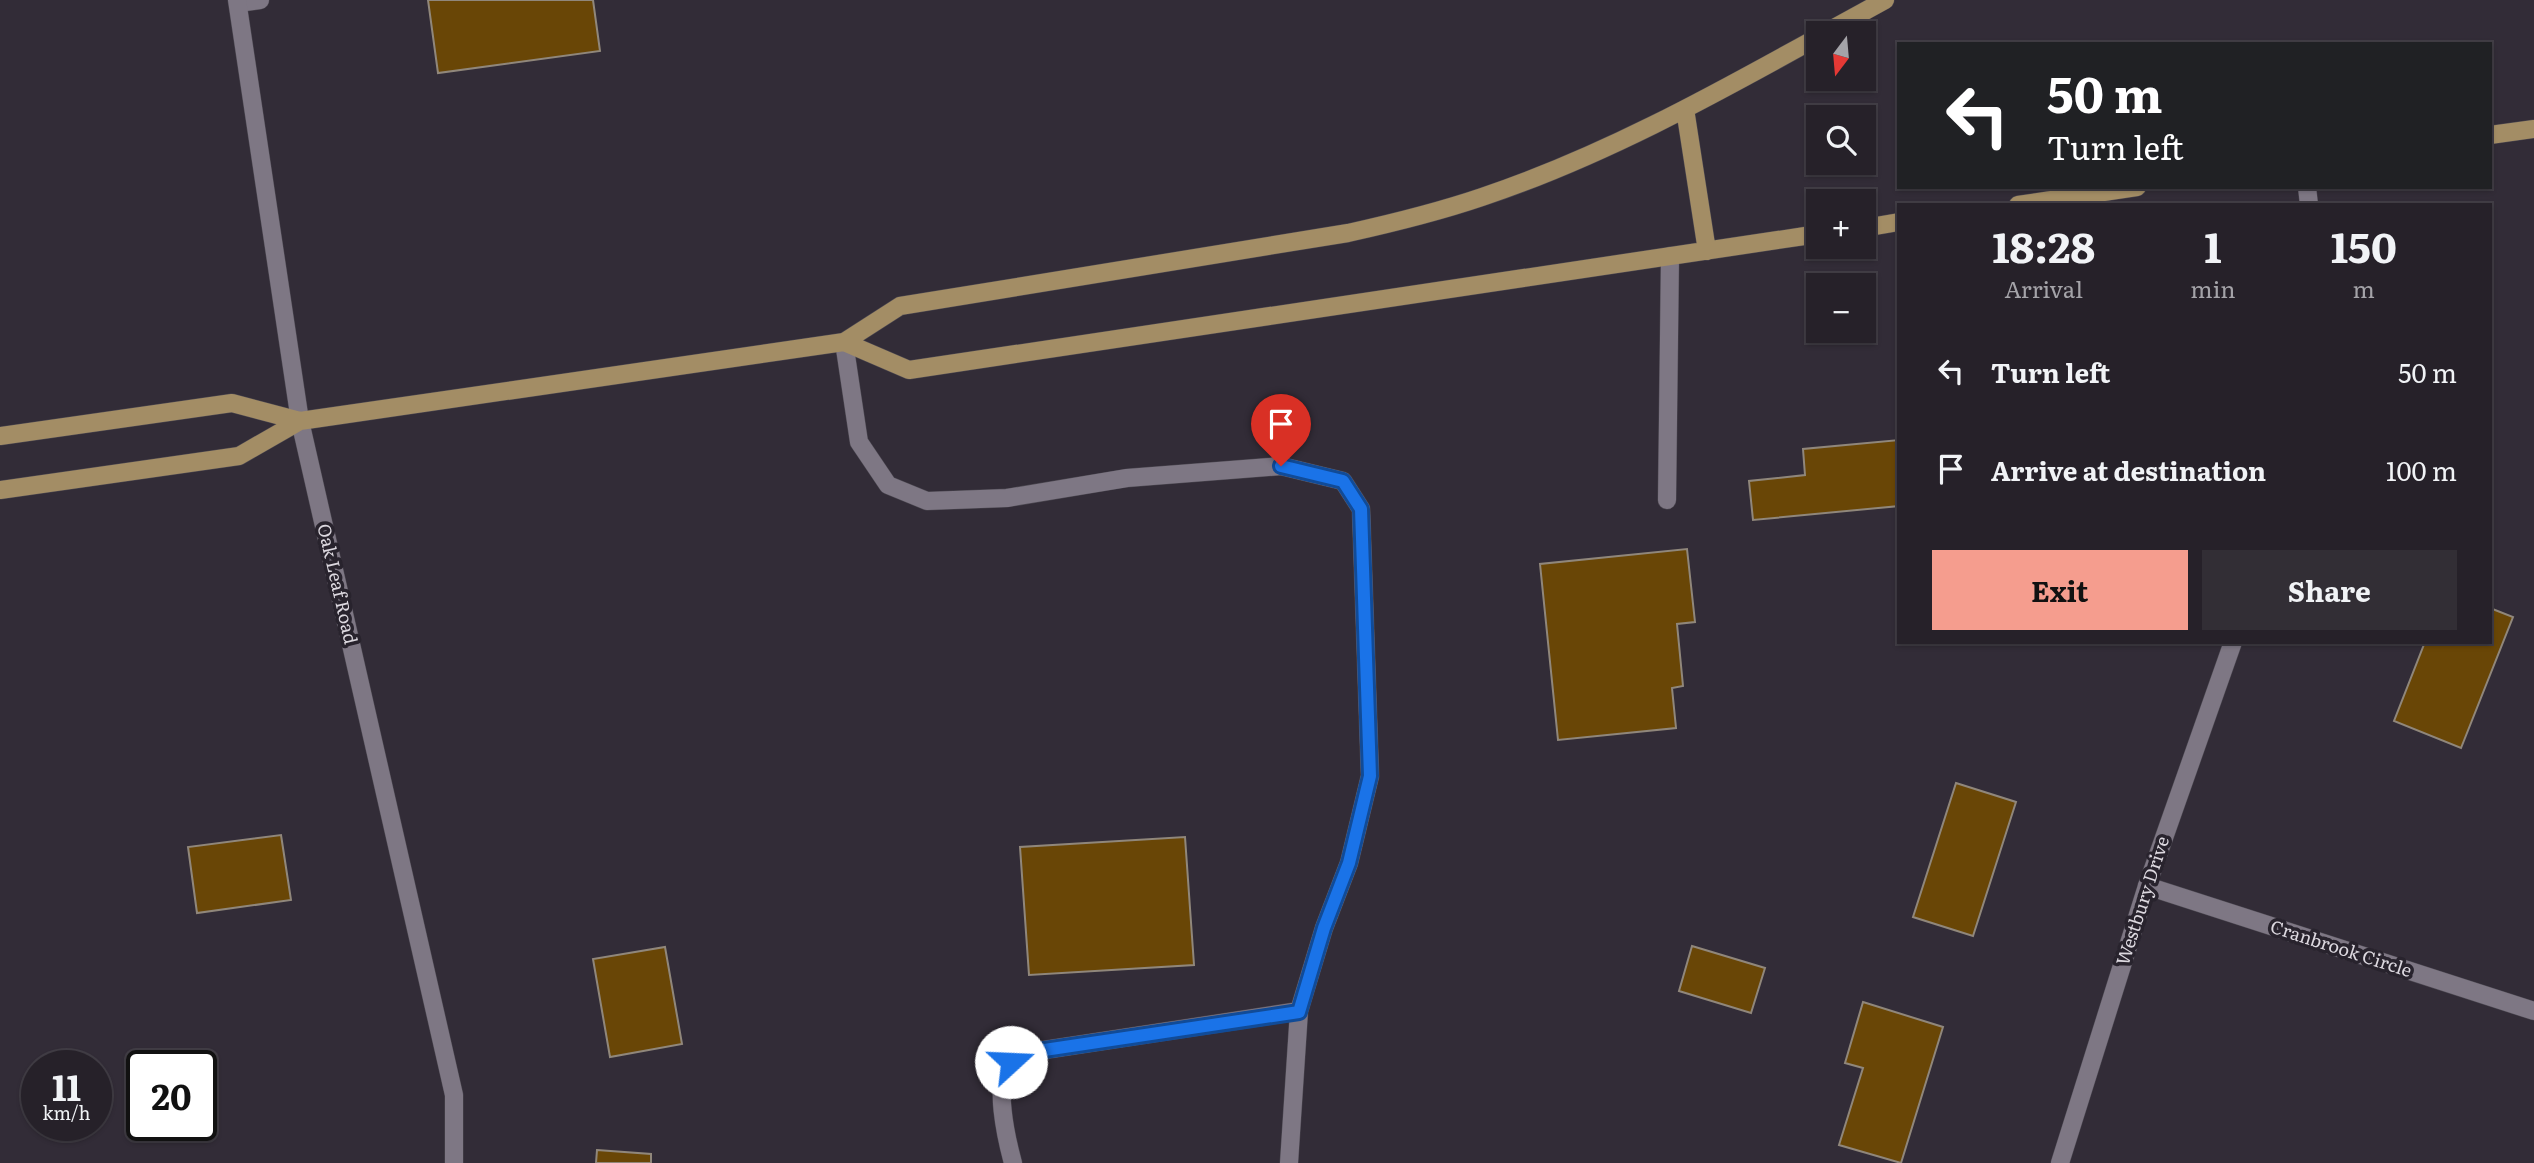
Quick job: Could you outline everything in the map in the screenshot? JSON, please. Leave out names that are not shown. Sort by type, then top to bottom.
[{"type":"main road","points":[[1847,21],[1885,0]]},
{"type":"main road","points":[[0,490],[239,456],[300,421],[844,342],[900,306],[1348,233],[1413,218],[1484,196],[1618,142],[1806,43]]},
{"type":"main road","points":[[1685,109],[1707,251]]},
{"type":"main road","points":[[2492,135],[2534,129]]},
{"type":"main road","points":[[2031,203],[2124,189]]},
{"type":"main road","points":[[1876,226],[1897,222]]},
{"type":"main road","points":[[844,342],[909,370],[1806,236]]},
{"type":"main road","points":[[0,436],[232,403],[300,421]]},
{"type":"street","points":[[237,1],[260,0]]},
{"type":"street","name":"Oak Leaf Road","points":[[237,1],[300,421],[454,1095],[454,1163]]},
{"type":"street","points":[[1667,500],[1670,256]]},
{"type":"street","points":[[844,342],[859,442],[888,485],[927,502],[1007,498],[1127,478],[1281,466],[1343,481],[1361,509],[1370,776],[1349,863],[1324,928],[1299,1012],[1289,1163]]},
{"type":"street","name":"Westbury Drive","points":[[2060,1163],[2147,886],[2232,644]]},
{"type":"street","name":"Cranbrook Circle","points":[[2147,886],[2534,1011]]},
{"type":"street","points":[[1013,1163],[1005,1132],[1002,1078],[1011,1062],[1031,1052],[1299,1012]]},
{"type":"building","points":[[428,0],[593,0],[600,51],[438,73]]},
{"type":"building","points":[[1897,440],[1897,506],[1753,520],[1749,481],[1805,475],[1803,449]]},
{"type":"building","points":[[1687,549],[1695,622],[1677,624],[1683,686],[1672,688],[1676,728],[1558,740],[1540,564]]},
{"type":"building","points":[[2492,609],[2513,617],[2461,748],[2394,721],[2424,644],[2492,644]]},
{"type":"building","points":[[1956,783],[2016,802],[1973,936],[1913,917]]},
{"type":"building","points":[[281,835],[291,900],[197,913],[188,847]]},
{"type":"building","points":[[1185,837],[1194,965],[1029,975],[1020,847]]},
{"type":"building","points":[[1692,946],[1765,968],[1751,1013],[1679,991]]},
{"type":"building","points":[[665,947],[682,1044],[610,1057],[593,959]]},
{"type":"building","points":[[1863,1002],[1943,1027],[1901,1163],[1839,1145],[1863,1068],[1845,1063]]},
{"type":"building","points":[[597,1150],[651,1154],[651,1163],[596,1163]]},
{"type":"route","points":[[1011,1062],[1031,1052],[1299,1012],[1324,928],[1349,863],[1370,776],[1366,636],[1361,509],[1343,481],[1281,466]]}]
